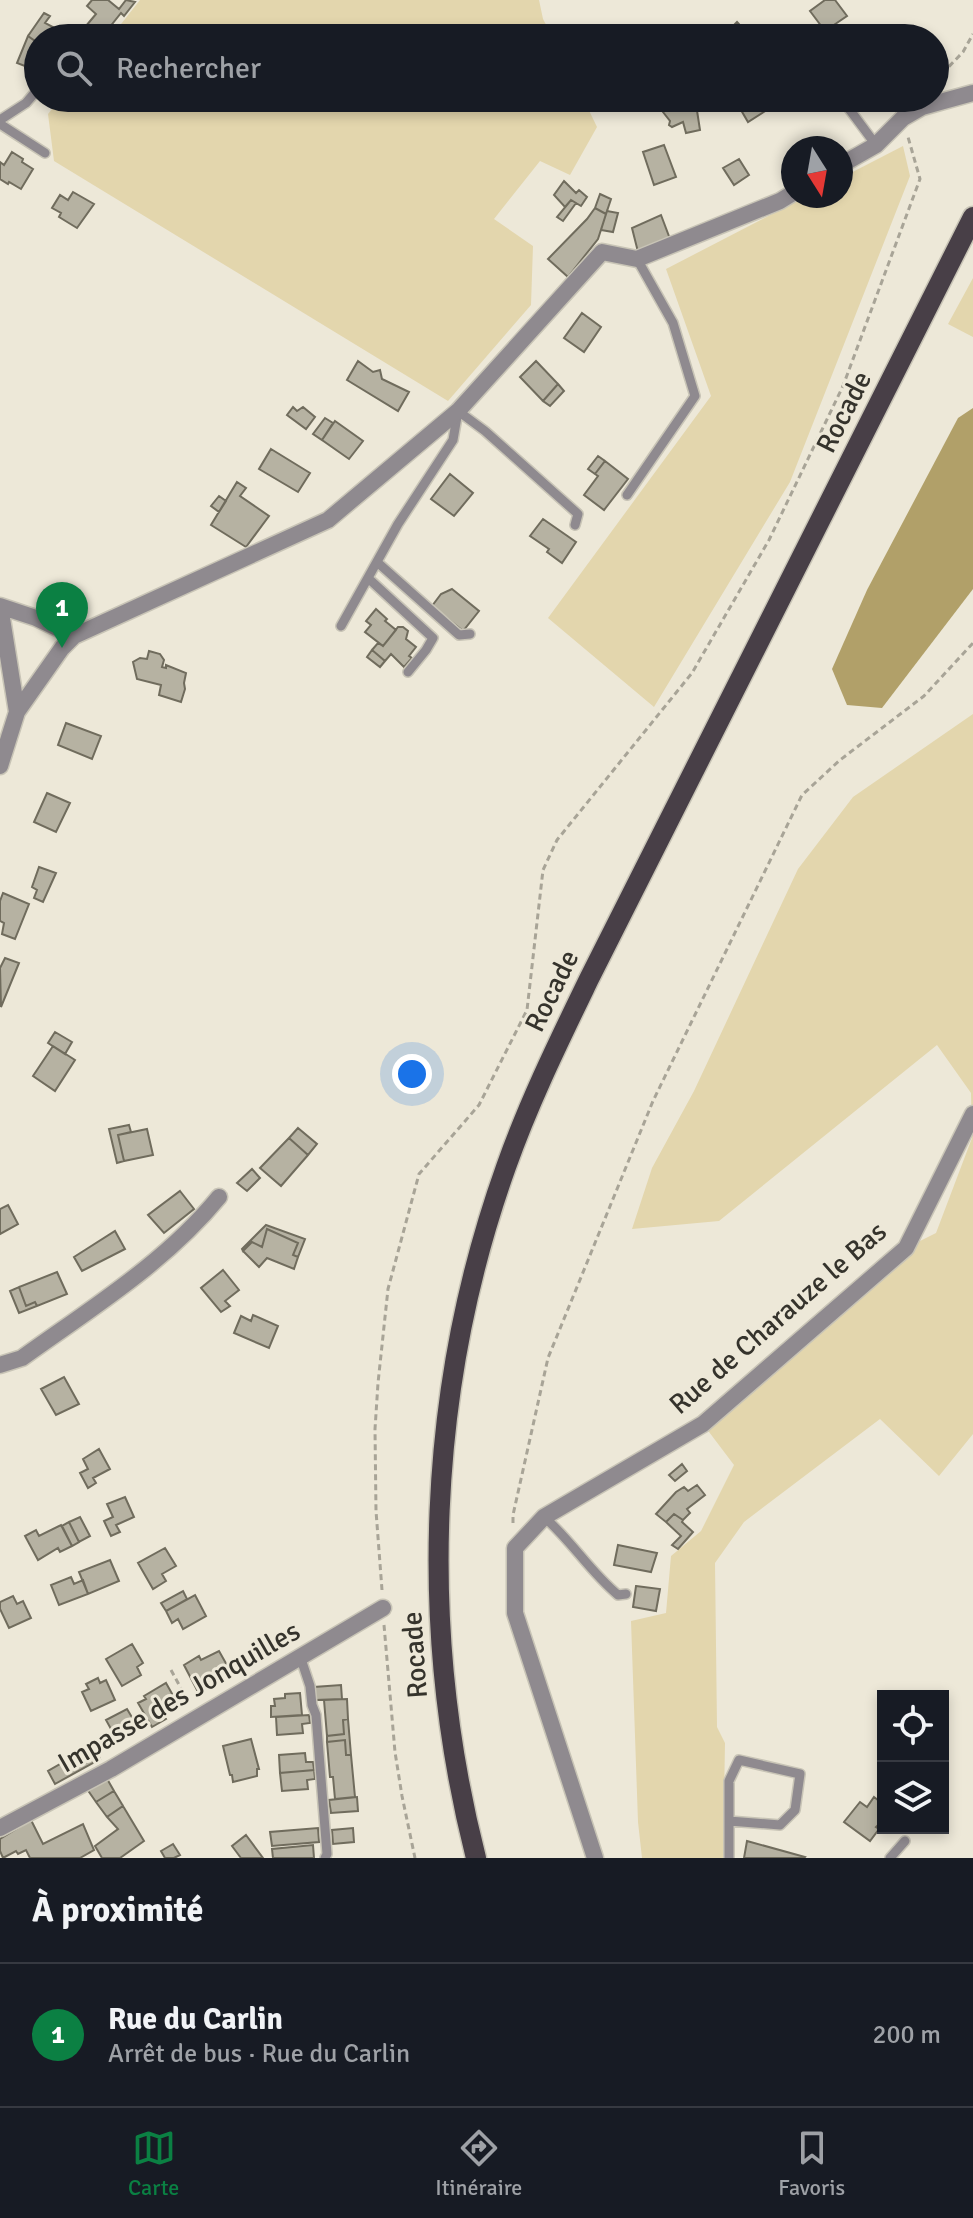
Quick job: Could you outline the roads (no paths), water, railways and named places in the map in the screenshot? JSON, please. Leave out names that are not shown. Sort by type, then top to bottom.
[{"type":"main road","name":"Rocade","points":[[476,1858],[451,1738],[443,1672],[439,1515],[452,1378],[466,1301],[485,1231],[506,1166],[545,1070],[576,1005],[973,217]]},
{"type":"street","points":[[949,100],[970,94]]},
{"type":"street","points":[[853,158],[876,145],[913,112]]},
{"type":"street","points":[[0,766],[17,712],[74,636],[328,520],[458,411],[602,252],[637,259],[781,200]]},
{"type":"street","points":[[17,712],[0,606],[36,618],[74,636]]},
{"type":"street","name":"Rue de Charauze le Bas","points":[[595,1858],[515,1613],[515,1548],[544,1517],[703,1424],[906,1248],[973,1114]]},
{"type":"street","points":[[0,1365],[22,1358],[151,1265],[203,1217],[219,1197]]},
{"type":"street","name":"Impasse des Jonquilles","points":[[0,1828],[111,1769],[383,1608]]},
{"type":"lane","points":[[24,104],[0,122],[45,153]]},
{"type":"lane","points":[[851,112],[876,145]]},
{"type":"lane","points":[[627,495],[695,396],[673,323],[637,259]]},
{"type":"lane","points":[[341,626],[398,524],[453,440],[458,411],[485,431],[578,514],[575,525]]},
{"type":"lane","points":[[377,562],[459,635],[470,634]]},
{"type":"lane","points":[[368,578],[433,638],[408,672]]},
{"type":"lane","points":[[544,1517],[559,1529],[606,1585],[618,1595],[626,1594]]},
{"type":"lane","points":[[300,1656],[316,1715],[325,1858]]},
{"type":"lane","points":[[729,1821],[780,1825],[795,1810],[800,1774],[739,1760],[729,1781],[729,1821],[729,1858]]},
{"type":"lane","points":[[890,1858],[905,1841]]},
{"type":"place","name":"Rue du Carlin","points":[[62,648]]}]
